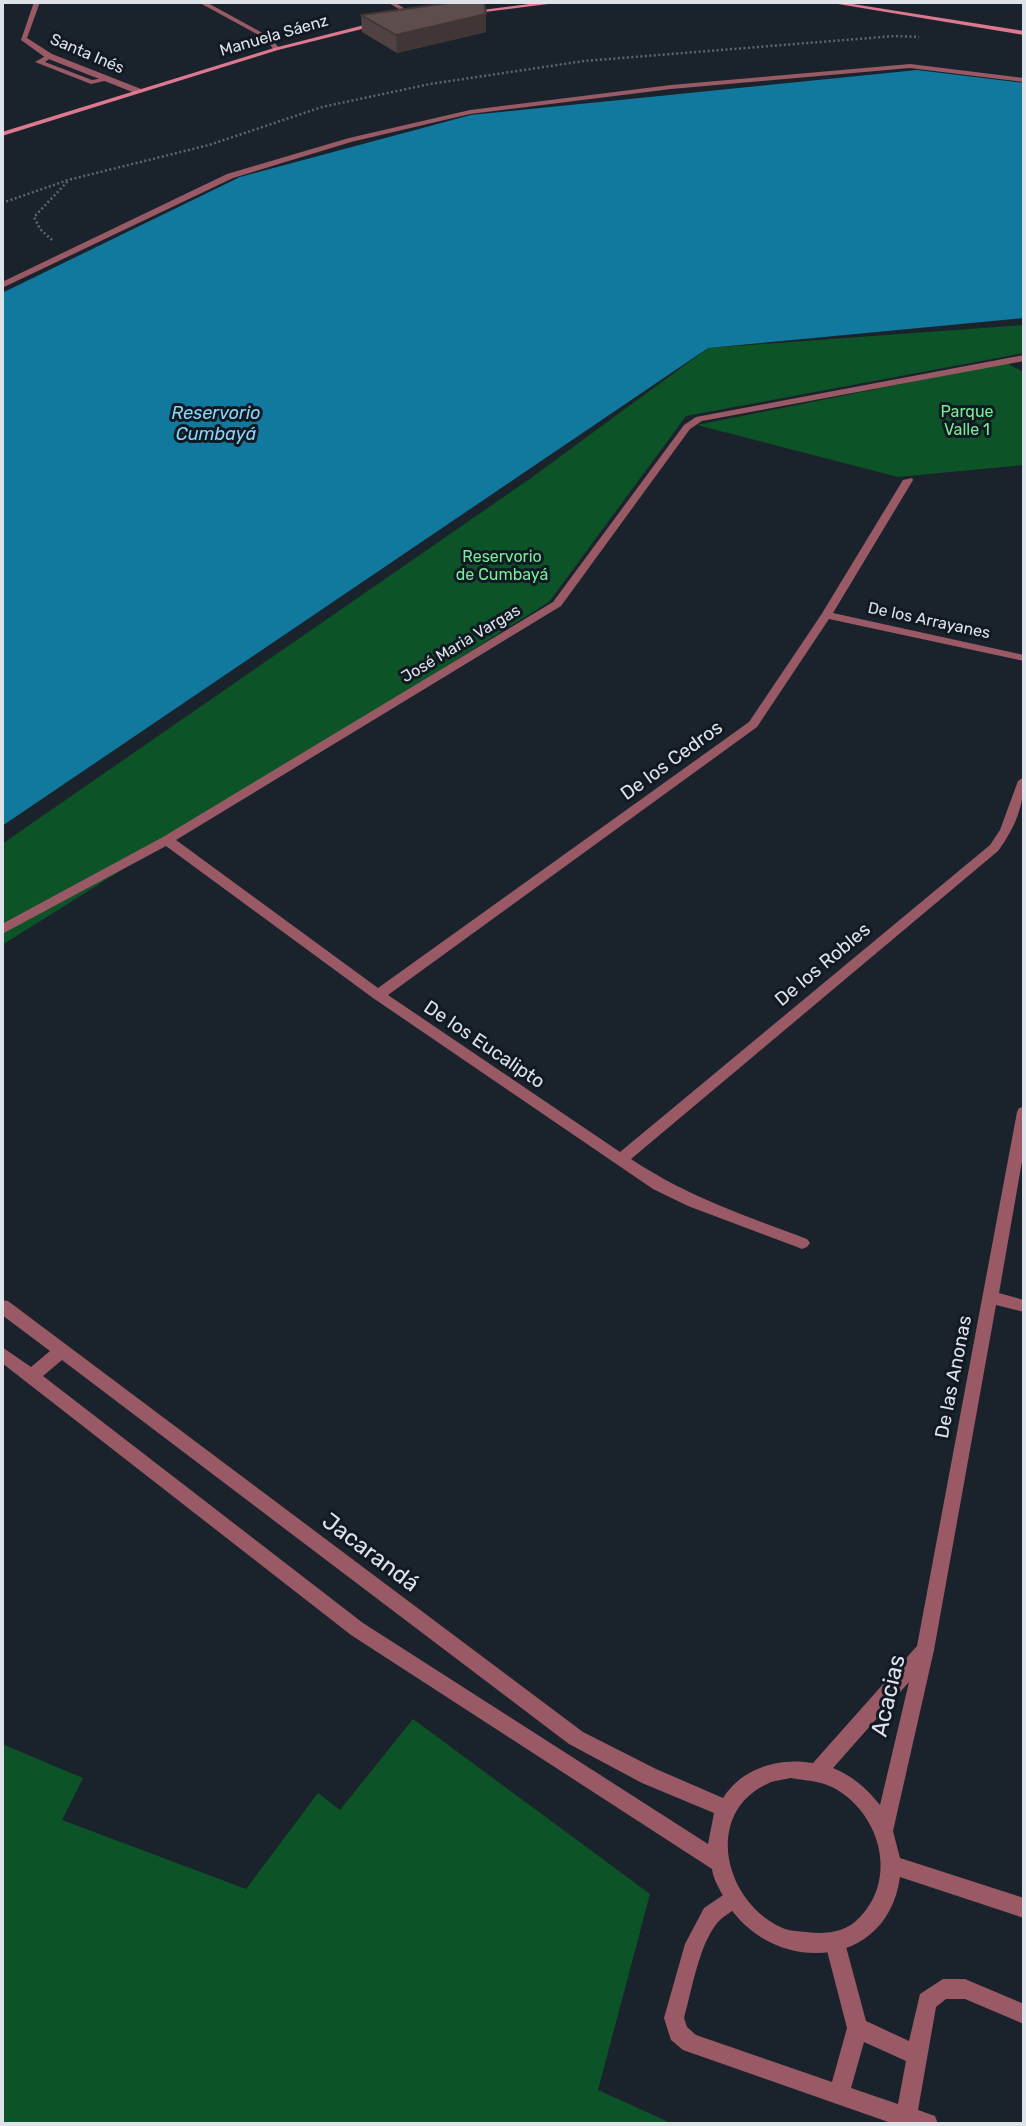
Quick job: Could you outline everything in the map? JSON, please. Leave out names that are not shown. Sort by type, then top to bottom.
[{"type":"street","name":"Santa Inés","points":[[37,2],[23,39],[49,55],[39,62],[91,82],[109,79],[138,91]]},
{"type":"street","points":[[201,2],[268,38],[276,49]]},
{"type":"street","points":[[390,2],[416,17]]},
{"type":"street","points":[[455,13],[561,2]]},
{"type":"street","points":[[829,2],[1024,33]]},
{"type":"street","points":[[403,19],[429,16]]},
{"type":"street","name":"Manuela Sáenz","points":[[2,134],[276,49],[363,25],[390,21]]},
{"type":"street","points":[[2,285],[230,176],[349,140],[470,112],[671,87],[910,66],[1024,80]]},
{"type":"street","name":"José Maria Vargas","points":[[2,930],[167,840],[557,604],[687,427],[699,419],[1024,358]]},
{"type":"street","name":"De los Cedros","points":[[378,995],[753,724],[826,615],[908,480]]},
{"type":"street","name":"De los Arrayanes","points":[[826,615],[1024,658]]},
{"type":"street","name":"De los Robles","points":[[620,1160],[994,848],[1006,831],[1024,781]]},
{"type":"street","name":"De los Eucalipto","points":[[167,840],[378,995],[658,1185],[693,1202],[802,1243]]},
{"type":"street","name":"De las Anonas","points":[[925,1650],[1024,1112]]},
{"type":"street","points":[[990,1297],[1024,1306]]},
{"type":"street","name":"Jacarandá","points":[[2,1306],[576,1738],[649,1776],[727,1809]]},
{"type":"street","points":[[30,1377],[62,1351]]},
{"type":"street","points":[[2,1354],[357,1629],[718,1862]]},
{"type":"street","name":"Acacias","points":[[817,1772],[925,1650]]},
{"type":"street","name":"Acacias","points":[[884,1830],[925,1650]]},
{"type":"street","points":[[790,1769],[817,1772],[845,1784],[867,1804],[884,1830],[892,1865],[887,1898],[867,1925],[835,1943],[797,1944],[760,1928],[732,1899],[718,1862],[718,1834],[727,1809],[743,1789],[765,1775],[790,1769]]},
{"type":"street","points":[[892,1865],[1024,1908]]},
{"type":"street","points":[[732,1899],[711,1915],[695,1944],[674,2018],[678,2033],[690,2043],[792,2081],[905,2120],[927,2124]]},
{"type":"street","points":[[835,1943],[857,2028],[839,2095]]},
{"type":"street","points":[[905,2120],[927,2001],[943,1989],[965,1989],[1024,2014]]},
{"type":"street","points":[[857,2028],[916,2055]]},
{"type":"path","points":[[61,248],[40,229],[34,217],[68,180]]},
{"type":"green space","name":"Reservorio de Cumbayá","points":[[1024,325],[1024,353],[686,416],[549,602],[2,945],[2,844],[531,478],[708,348]]},
{"type":"green space","name":"Parque Valle 1","points":[[1006,363],[1024,372],[1024,465],[898,477],[697,425]]},
{"type":"green space","points":[[413,1719],[650,1894],[598,2090],[673,2124],[2,2124],[2,1744],[83,1778],[62,1820],[246,1889],[318,1793],[340,1810]]},
{"type":"water","name":"Reservorio Cumbayá","points":[[917,70],[1024,83],[1024,318],[708,348],[2,826],[2,293],[240,177],[471,115]]},
{"type":"building","points":[[456,2],[484,2],[486,14],[396,35],[361,15]]}]
